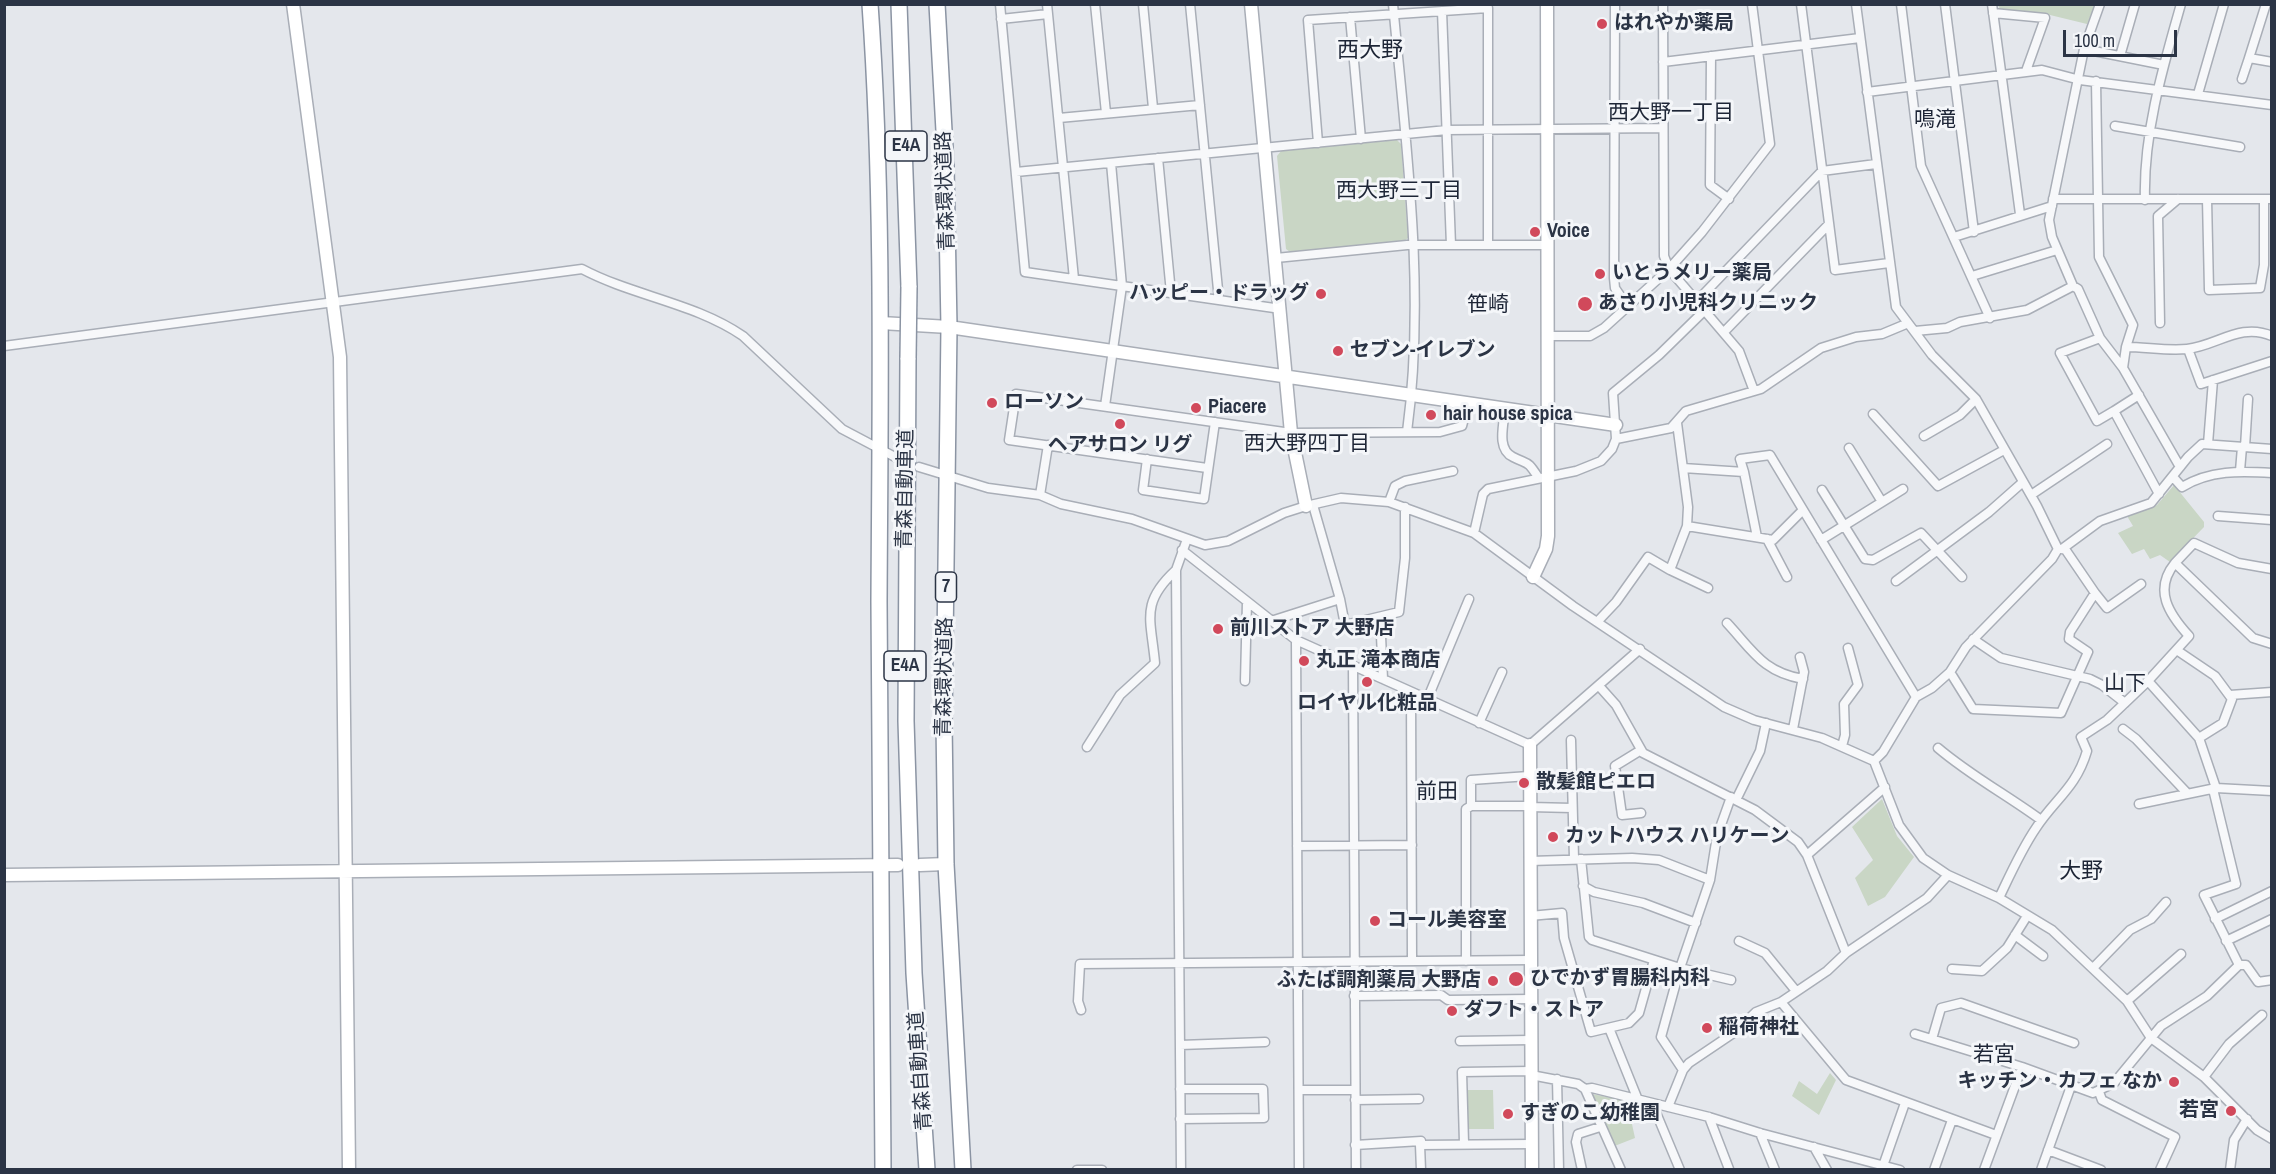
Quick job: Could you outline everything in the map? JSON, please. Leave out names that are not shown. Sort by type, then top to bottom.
[{"type":"highway","points":[[870,4],[877,136],[881,322],[879,747],[882,866],[883,1170]]},
{"type":"highway","name":"青森自動車道","points":[[899,4],[909,287],[906,721],[914,973],[917,1170]]},
{"type":"highway","name":"青森環状道路","points":[[937,4],[946,166],[949,327],[944,723],[946,864],[963,1170]]},
{"type":"highway","name":"青森自動車道","points":[[914,973],[927,1170]]},
{"type":"street","points":[[293,4],[340,357],[349,1170]]},
{"type":"street","points":[[1000,4],[1025,272],[1281,309]]},
{"type":"street","points":[[1047,4],[1074,279]]},
{"type":"street","points":[[1095,4],[1106,113]]},
{"type":"street","points":[[1143,4],[1153,108]]},
{"type":"street","points":[[1190,4],[1219,300]]},
{"type":"street","points":[[1251,4],[1288,377],[1291,433],[1309,506],[1340,599],[1345,625],[1399,612],[1405,558],[1405,507]]},
{"type":"street","points":[[1533,577],[1546,549],[1548,536],[1543,476],[1547,415],[1547,4]]},
{"type":"street","points":[[1615,4],[1614,284],[1629,307]]},
{"type":"street","points":[[1663,4],[1663,251],[1669,269],[1739,351],[1754,391]]},
{"type":"street","points":[[1547,336],[1594,335],[1629,307],[1669,269],[1729,200],[1770,144],[1752,4]]},
{"type":"street","points":[[1801,4],[1835,270],[1889,263]]},
{"type":"street","points":[[1856,4],[1896,307],[1906,324],[1915,331],[1932,356],[1976,399],[2062,549],[2107,608],[2141,584]]},
{"type":"street","points":[[1901,4],[1921,166],[1990,318]]},
{"type":"street","points":[[1945,4],[1974,232]]},
{"type":"street","points":[[2100,4],[2084,49],[2080,80],[2049,229],[2073,285],[2078,288],[2100,338],[2123,368],[2180,467]]},
{"type":"street","points":[[2120,56],[2135,4]]},
{"type":"street","points":[[2145,200],[2144,168],[2164,64],[2181,4]]},
{"type":"street","points":[[2198,94],[2224,4]]},
{"type":"street","points":[[2242,79],[2266,4]]},
{"type":"street","points":[[1318,143],[1306,22],[1308,20],[1350,17],[1394,9],[1442,11],[1488,8],[1488,244]]},
{"type":"street","points":[[1394,9],[1406,134],[1413,245],[1412,395],[1407,432]]},
{"type":"street","points":[[2020,214],[1992,9],[2045,18],[2026,71]]},
{"type":"street","points":[[1442,11],[1451,245]]},
{"type":"street","points":[[1001,19],[1048,14]]},
{"type":"street","points":[[1350,17],[1361,139]]},
{"type":"street","points":[[1663,62],[1860,38]]},
{"type":"street","points":[[2084,49],[2164,64]]},
{"type":"street","points":[[1711,57],[1710,185],[1729,200]]},
{"type":"street","points":[[2249,58],[2271,62]]},
{"type":"street","points":[[1867,92],[2026,71],[2054,72],[2080,80],[2271,105]]},
{"type":"street","points":[[2096,81],[2099,257],[2133,325],[2126,347],[2123,368]]},
{"type":"street","points":[[1059,118],[1200,105]]},
{"type":"street","points":[[2115,126],[2241,147]]},
{"type":"street","points":[[1016,171],[1447,130],[1663,128]]},
{"type":"street","points":[[1158,158],[1171,293]]},
{"type":"street","points":[[1105,406],[1122,286],[1111,163]]},
{"type":"street","points":[[1696,302],[1822,171],[1876,164]]},
{"type":"street","points":[[1954,237],[1974,232],[2053,202],[2097,199],[2268,199],[2264,265],[2260,288]]},
{"type":"street","points":[[2160,323],[2158,216],[2178,199]]},
{"type":"street","points":[[2207,199],[2209,290],[2271,287]]},
{"type":"street","points":[[1724,332],[1829,224]]},
{"type":"street","points":[[1276,258],[1413,245],[1547,245]]},
{"type":"street","points":[[1972,276],[2057,250]]},
{"type":"street","points":[[4,346],[582,269],[603,280],[709,317],[731,327],[842,429],[895,458]]},
{"type":"street","points":[[1915,331],[1947,328],[1960,322],[2027,310],[2073,285]]},
{"type":"street","points":[[1474,533],[1483,494],[1488,489],[1576,471],[1595,464],[1610,452],[1616,439],[1613,393],[1659,355],[1704,311]]},
{"type":"street","points":[[881,322],[949,327],[1616,425]]},
{"type":"street","points":[[1616,439],[1671,428],[1686,411],[1754,391],[1821,348],[1856,337],[1882,334],[1906,324]]},
{"type":"street","points":[[2126,347],[2187,349],[2241,331],[2253,330],[2271,336]]},
{"type":"street","points":[[2100,338],[2060,353],[2097,421],[2139,395]]},
{"type":"street","points":[[2187,349],[2197,379],[2201,384],[2271,361]]},
{"type":"street","points":[[2208,444],[2213,380]]},
{"type":"street","points":[[1207,468],[1009,440],[1016,394],[1291,433],[1440,432],[1462,426],[1468,403]]},
{"type":"street","points":[[1924,436],[1960,415],[1976,399]]},
{"type":"street","points":[[2240,471],[2248,399]]},
{"type":"street","points":[[1505,409],[1502,442],[1512,457],[1529,463],[1543,476]]},
{"type":"street","points":[[2114,411],[2159,494]]},
{"type":"street","points":[[1873,414],[1938,486],[2004,450]]},
{"type":"street","points":[[1148,459],[1143,490],[1204,499],[1215,422]]},
{"type":"street","points":[[1670,570],[1687,526],[1677,423]]},
{"type":"street","points":[[2031,495],[2107,444]]},
{"type":"street","points":[[1874,761],[1883,752],[1916,697],[1932,688],[1950,672],[1973,639],[2062,549],[2100,521],[2151,503],[2198,448],[2208,444],[2271,449]]},
{"type":"street","points":[[1040,495],[1048,445]]},
{"type":"street","points":[[1849,448],[1882,502]]},
{"type":"street","points":[[1757,537],[1740,459],[1770,455],[1916,697]]},
{"type":"street","points":[[919,467],[988,488],[1040,495],[1061,504],[1147,523],[1205,545],[1228,541],[1284,513],[1341,498],[1367,498],[1389,502],[1474,533],[1533,577],[1724,707],[1766,723],[1793,729],[1842,746],[1874,761],[1899,825],[1911,844],[1934,867],[1998,898],[2052,930],[2094,967],[2127,1001],[2151,1038],[2205,1077],[2258,1130],[2271,1139]]},
{"type":"street","points":[[1683,468],[1744,472]]},
{"type":"street","points":[[1389,502],[1395,486],[1405,481],[1454,471]]},
{"type":"street","points":[[2173,477],[2182,487],[2200,476],[2240,471],[2271,473]]},
{"type":"street","points":[[1896,581],[1989,512],[2023,482]]},
{"type":"street","points":[[1821,540],[1903,489]]},
{"type":"street","points":[[1822,490],[1865,559],[1873,560],[1922,533],[1962,577]]},
{"type":"street","points":[[1687,526],[1773,540],[1803,510]]},
{"type":"street","points":[[2218,516],[2271,520]]},
{"type":"street","points":[[1181,1170],[1176,570],[1187,539]]},
{"type":"street","points":[[1767,539],[1787,577]]},
{"type":"street","points":[[1998,898],[2019,856],[2042,820],[2068,791],[2077,776],[2087,751],[2081,737],[2126,703],[2178,651],[2189,636],[2173,618],[2164,591],[2167,573],[2175,563],[2194,543],[2238,563],[2271,569]]},
{"type":"street","points":[[1182,550],[1296,640],[1530,745]]},
{"type":"street","points":[[1598,621],[1648,557],[1707,588]]},
{"type":"street","points":[[2175,563],[2253,638],[2271,644]]},
{"type":"street","points":[[1087,747],[1120,695],[1155,663],[1150,605],[1154,595],[1176,570]]},
{"type":"street","points":[[1950,672],[1973,709],[2061,713],[2088,652],[2069,639],[2070,632],[2095,593]]},
{"type":"street","points":[[1271,621],[1340,599]]},
{"type":"street","points":[[1427,700],[1469,599]]},
{"type":"street","points":[[1245,681],[1247,602]]},
{"type":"street","points":[[1727,623],[1770,669],[1782,675],[1803,679]]},
{"type":"street","points":[[1381,636],[1383,679]]},
{"type":"street","points":[[1973,639],[2001,658],[2078,676],[2102,685],[2126,703]]},
{"type":"street","points":[[1296,640],[1299,1170]]},
{"type":"street","points":[[1842,746],[1845,735],[1844,704],[1858,686],[1848,648]]},
{"type":"street","points":[[1532,1170],[1530,745],[1640,649]]},
{"type":"street","points":[[2178,651],[2215,676],[2230,695],[2230,706],[2223,723],[2199,738]]},
{"type":"street","points":[[1793,729],[1803,679],[1804,666],[1800,657]]},
{"type":"street","points":[[1353,665],[1356,1170]]},
{"type":"street","points":[[1479,723],[1502,672]]},
{"type":"street","points":[[2148,681],[2199,738],[2215,789],[2236,884],[2204,895],[2239,965]]},
{"type":"street","points":[[1599,686],[1616,705],[1641,750],[1755,810],[1798,842],[1807,855],[1846,953]]},
{"type":"street","points":[[2230,695],[2271,692]]},
{"type":"street","points":[[1411,693],[1412,961]]},
{"type":"street","points":[[1683,1070],[1661,1036],[1680,969],[1710,880],[1717,837],[1733,799],[1760,751],[1766,723]]},
{"type":"street","points":[[2123,729],[2136,739],[2187,793]]},
{"type":"street","points":[[1571,740],[1572,807],[1577,859],[1590,937],[1592,940],[1680,969],[1731,980]]},
{"type":"street","points":[[1938,748],[1966,772],[2010,797],[2042,820]]},
{"type":"street","points":[[1641,750],[1615,766],[1622,815],[1641,813]]},
{"type":"street","points":[[1471,806],[1471,780],[1529,776]]},
{"type":"street","points":[[1807,855],[1885,788]]},
{"type":"street","points":[[2139,804],[2215,789],[2271,791]]},
{"type":"street","points":[[1466,960],[1466,809],[1471,806],[1572,807]]},
{"type":"street","points":[[1297,846],[1412,845]]},
{"type":"street","points":[[1530,861],[1659,860],[1710,880]]},
{"type":"street","points":[[920,865],[946,864]]},
{"type":"street","points":[[4,875],[898,865]]},
{"type":"street","points":[[1668,1107],[1683,1070],[1756,1012],[1780,1002],[1827,972],[1846,953],[1927,898],[1948,875]]},
{"type":"street","points":[[1583,886],[1604,895],[1643,903],[1695,923]]},
{"type":"street","points":[[2215,919],[2271,891]]},
{"type":"street","points":[[2094,967],[2130,930],[2151,919],[2166,902]]},
{"type":"street","points":[[1530,916],[1562,912],[1564,938],[1591,1032],[1629,1023],[1639,1013],[1654,960]]},
{"type":"street","points":[[1952,969],[1982,971],[2007,948],[2027,916]]},
{"type":"street","points":[[2226,941],[2271,919]]},
{"type":"street","points":[[2015,935],[2043,956]]},
{"type":"street","points":[[1738,941],[1765,952],[1796,991]]},
{"type":"street","points":[[2127,1001],[2181,954]]},
{"type":"street","points":[[1081,1010],[1080,964],[1530,960]]},
{"type":"street","points":[[1915,1034],[2022,1067],[2093,1093],[2114,1083],[2161,1026],[2207,996],[2239,965],[2246,964],[2258,982],[2271,980]]},
{"type":"street","points":[[1354,996],[1441,995],[1448,1000],[1531,999]]},
{"type":"street","points":[[1780,1002],[1846,1080],[1996,1135]]},
{"type":"street","points":[[1932,1039],[1941,1008],[1961,1003],[2074,1043]]},
{"type":"street","points":[[2205,1077],[2229,1044],[2262,1015]]},
{"type":"street","points":[[1610,1028],[1638,1100]]},
{"type":"street","points":[[1460,1041],[1531,1040]]},
{"type":"street","points":[[1180,1045],[1265,1042]]},
{"type":"street","points":[[1984,1170],[2022,1067]]},
{"type":"street","points":[[1464,1143],[1462,1072],[1531,1073],[1578,1084],[1585,1089],[1621,1170]]},
{"type":"street","points":[[1557,1079],[1559,1170]]},
{"type":"street","points":[[2041,1170],[2071,1086]]},
{"type":"street","points":[[1585,1089],[1592,1088],[1709,1117],[1900,1170]]},
{"type":"street","points":[[1180,1089],[1263,1089],[1264,1118],[1180,1119]]},
{"type":"street","points":[[1299,1090],[1355,1090]]},
{"type":"street","points":[[2099,1092],[2102,1100],[2175,1137],[2160,1170]]},
{"type":"street","points":[[1355,1100],[1419,1099]]},
{"type":"street","points":[[1652,1103],[1680,1170]]},
{"type":"street","points":[[1883,1166],[1905,1103]]},
{"type":"street","points":[[1709,1117],[1729,1169]]},
{"type":"street","points":[[2230,1170],[2234,1140],[2247,1119]]},
{"type":"street","points":[[1934,1170],[1952,1120]]},
{"type":"street","points":[[1582,1170],[1576,1142],[1578,1134],[1600,1127]]},
{"type":"street","points":[[1760,1133],[1775,1170]]},
{"type":"street","points":[[1356,1144],[1421,1141],[1421,1170]]},
{"type":"street","points":[[1420,1145],[1532,1144]]},
{"type":"street","points":[[1814,1147],[1827,1170]]},
{"type":"street","points":[[2048,1150],[2101,1170]]},
{"type":"street","points":[[1077,1170],[1102,1170]]},
{"type":"green space","points":[[1998,5],[2095,5],[2087,24],[2050,15],[2000,9]]},
{"type":"green space","points":[[1397,140],[1401,144],[1408,238],[1404,241],[1290,252],[1286,249],[1277,156],[1281,151]]},
{"type":"green space","points":[[2174,485],[2204,522],[2204,527],[2170,562],[2160,555],[2150,559],[2144,549],[2132,554],[2118,533],[2133,526],[2127,516],[2157,505]]},
{"type":"green space","points":[[1882,799],[1897,836],[1914,857],[1885,897],[1868,906],[1855,878],[1873,860],[1852,827]]},
{"type":"green space","points":[[1830,1073],[1836,1080],[1819,1115],[1792,1096],[1799,1081],[1817,1094]]},
{"type":"green space","points":[[1468,1090],[1493,1090],[1494,1129],[1468,1129]]},
{"type":"green space","points":[[1592,1094],[1627,1101],[1635,1138],[1612,1147]]},
{"type":"place","name":"はれやか薬局","points":[[1602,24]]},
{"type":"place","name":"Voice","points":[[1535,232]]},
{"type":"place","name":"いとうメリー薬局","points":[[1600,274]]},
{"type":"place","name":"ハッピー・ドラッグ","points":[[1321,294]]},
{"type":"place","name":"あさり小児科クリニック","points":[[1585,304]]},
{"type":"place","name":"セブン-イレブン","points":[[1338,351]]},
{"type":"place","name":"ローソン","points":[[992,403]]},
{"type":"place","name":"Piacere","points":[[1196,408]]},
{"type":"place","name":"hair house spica","points":[[1431,415]]},
{"type":"place","name":"ヘアサロン リグ","points":[[1120,424]]},
{"type":"place","name":"前川ストア 大野店","points":[[1218,629]]},
{"type":"place","name":"丸正 滝本商店","points":[[1304,661]]},
{"type":"place","name":"ロイヤル化粧品","points":[[1367,682]]},
{"type":"place","name":"散髪館ピエロ","points":[[1524,783]]},
{"type":"place","name":"カットハウス ハリケーン","points":[[1553,837]]},
{"type":"place","name":"コール美容室","points":[[1375,921]]},
{"type":"place","name":"ひでかず胃腸科内科","points":[[1516,979]]},
{"type":"place","name":"ふたば調剤薬局 大野店","points":[[1493,981]]},
{"type":"place","name":"ダフト・ストア","points":[[1452,1011]]},
{"type":"place","name":"稲荷神社","points":[[1707,1028]]},
{"type":"place","name":"キッチン・カフェ なか","points":[[2174,1082]]},
{"type":"place","name":"若宮","points":[[2231,1111]]},
{"type":"place","name":"すぎのこ幼稚園","points":[[1508,1114]]},
{"type":"district","name":"西大野","points":[[1370,51]]},
{"type":"district","name":"西大野一丁目","points":[[1671,113]]},
{"type":"district","name":"鳴滝","points":[[1935,120]]},
{"type":"district","name":"西大野三丁目","points":[[1399,191]]},
{"type":"district","name":"笹崎","points":[[1488,305]]},
{"type":"district","name":"西大野四丁目","points":[[1307,444]]},
{"type":"district","name":"山下","points":[[2125,684]]},
{"type":"district","name":"前田","points":[[1437,792]]},
{"type":"district","name":"大野","points":[[2081,872]]},
{"type":"district","name":"若宮","points":[[1994,1055]]}]
